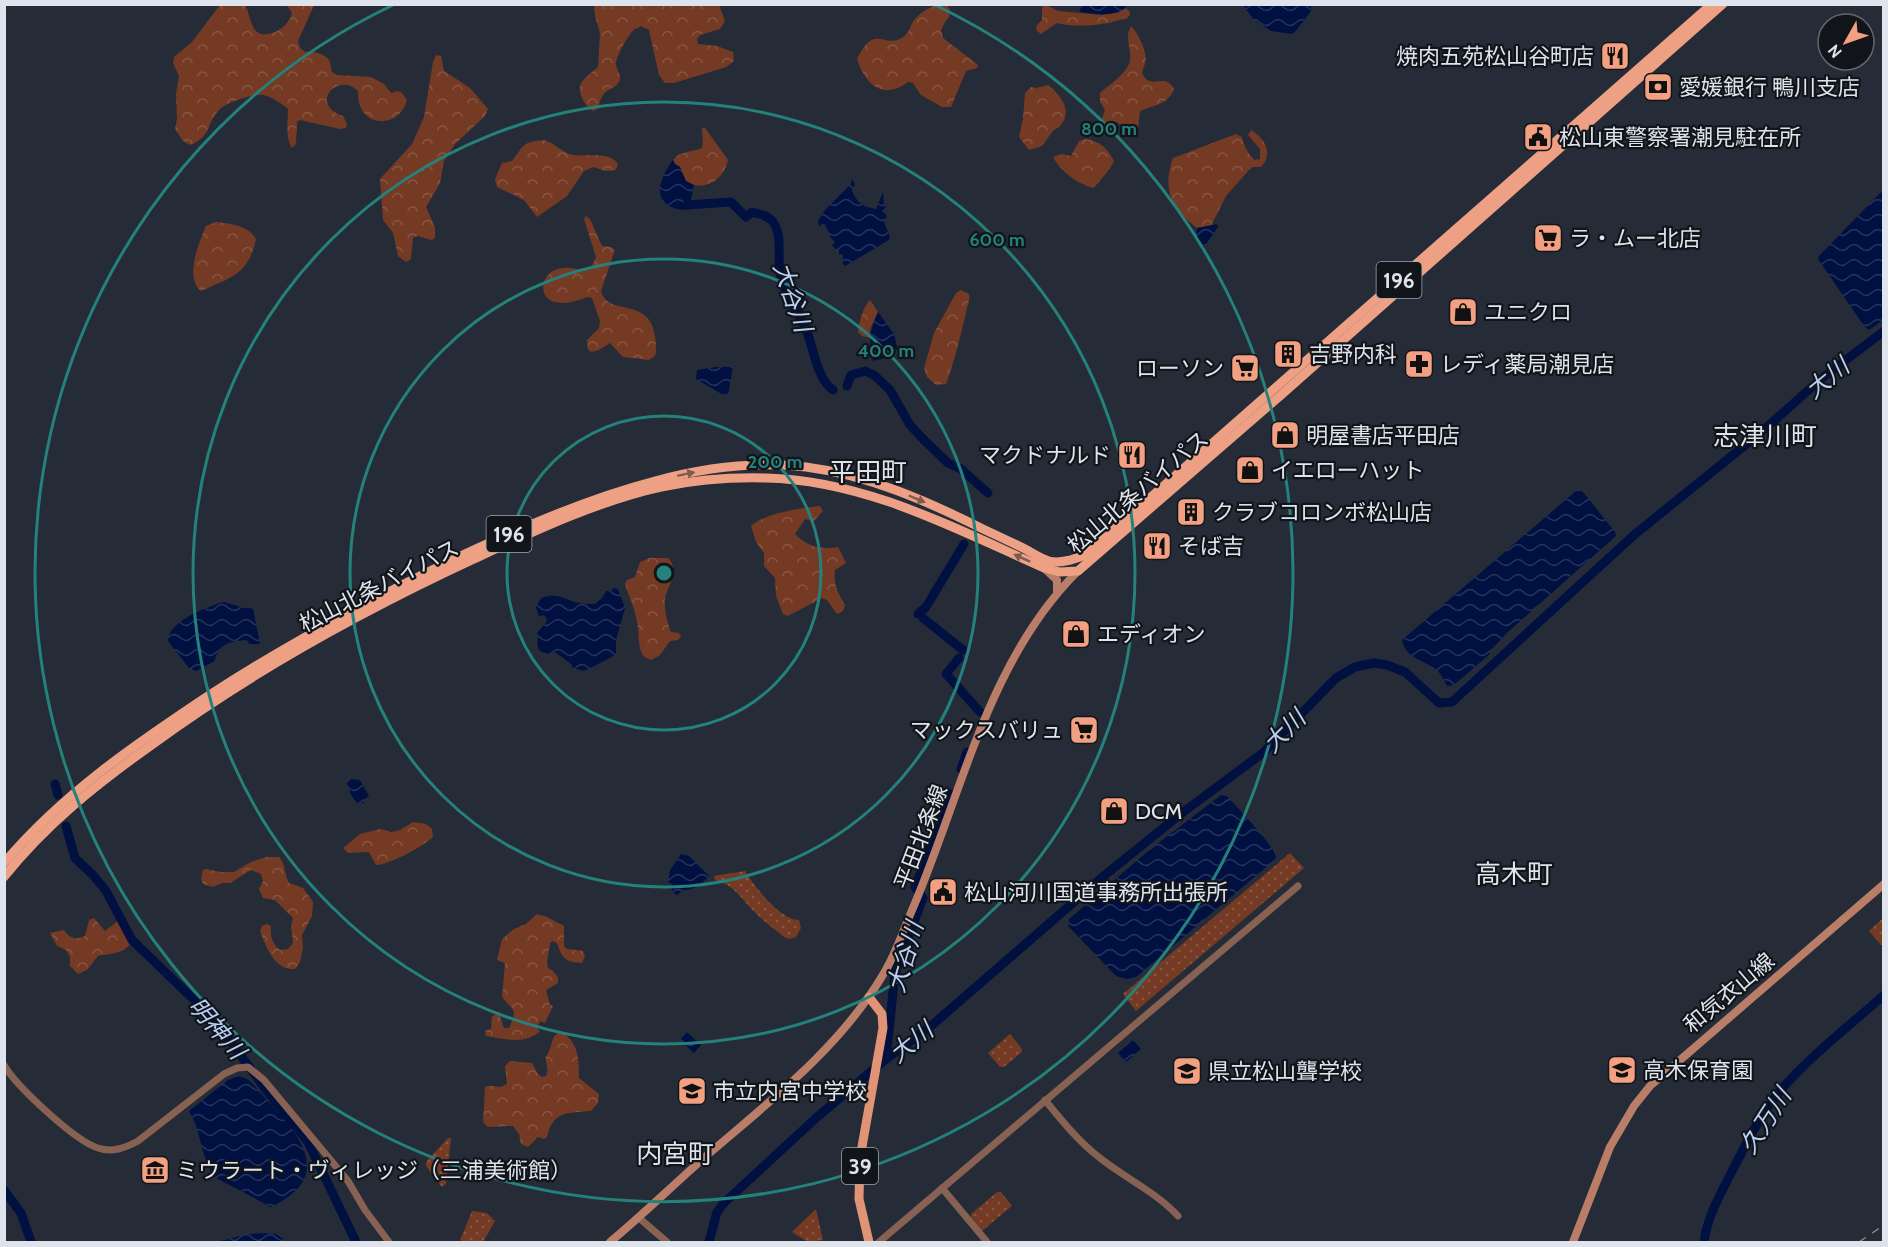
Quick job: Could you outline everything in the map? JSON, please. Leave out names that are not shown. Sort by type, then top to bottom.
[{"type":"highway","name":"松山北条バイパス","points":[[4,877],[37,838],[109,775],[278,660],[402,593],[464,563],[544,528],[626,497],[659,488],[730,478],[769,478],[805,482],[845,489],[883,500],[1046,565],[1085,555],[1712,4]]},
{"type":"highway","name":"松山北条バイパス","points":[[1078,571],[1281,395],[1723,4]]},
{"type":"highway","name":"松山北条バイパス","points":[[4,863],[55,811],[134,746],[240,676],[307,636],[399,586],[497,539],[585,503],[656,480],[701,471],[768,466],[805,467],[847,475],[886,486],[980,527],[1046,565]]},
{"type":"highway","name":"196","points":[[1046,565],[1078,571],[1085,555]]},
{"type":"main road","points":[[1046,565],[1057,580],[1057,591]]},
{"type":"main road","name":"平田北条線","points":[[610,1242],[817,1059],[869,997],[890,963],[922,888],[984,721],[1004,675],[1037,618],[1057,591],[1078,571]]},
{"type":"main road","name":"和気衣山線","points":[[1573,1242],[1610,1147],[1634,1106],[1650,1086],[1884,884]]},
{"type":"main road","name":"39","points":[[869,997],[882,1014],[880,1048],[860,1158],[859,1199],[869,1242]]},
{"type":"street","points":[[879,1242],[1298,886]]},
{"type":"street","points":[[4,1065],[18,1084],[82,1140],[98,1149],[113,1150],[122,1149],[138,1141],[224,1074],[237,1068],[248,1067],[264,1080],[348,1180],[365,1210],[389,1242]]},
{"type":"street","points":[[1045,1100],[1085,1146],[1148,1191],[1178,1216]]},
{"type":"street","points":[[942,1188],[983,1241]]},
{"type":"street","points":[[639,1218],[668,1242]]},
{"type":"green space","points":[[220,5],[245,5],[255,30],[267,34],[273,33],[287,23],[292,13],[287,5],[314,5],[298,41],[300,48],[305,52],[315,52],[328,59],[332,72],[337,75],[371,77],[384,84],[391,93],[398,91],[402,93],[407,100],[403,110],[396,117],[387,121],[379,121],[364,112],[359,103],[358,91],[350,86],[335,87],[327,98],[328,104],[333,111],[343,116],[347,124],[346,128],[340,129],[300,120],[297,122],[296,144],[292,148],[288,134],[288,109],[269,97],[253,96],[222,107],[202,138],[190,145],[183,141],[175,129],[179,76],[173,63],[174,57],[192,42]]},
{"type":"green space","points":[[594,5],[719,5],[725,21],[720,29],[700,35],[697,39],[698,44],[717,46],[733,52],[734,61],[726,67],[674,83],[665,83],[659,75],[649,30],[641,26],[631,33],[618,57],[616,64],[619,82],[604,93],[599,108],[593,111],[583,100],[580,89],[583,81],[598,67],[600,33]]},
{"type":"green space","points":[[939,5],[946,5],[950,9],[949,17],[941,30],[943,38],[978,65],[977,68],[966,71],[951,107],[942,107],[921,95],[913,83],[908,82],[891,90],[876,87],[865,76],[857,59],[863,48],[874,39],[895,41],[902,38],[920,14]]},
{"type":"green space","points":[[1046,5],[1058,11],[1102,15],[1117,13],[1126,8],[1130,15],[1126,19],[1095,25],[1076,26],[1057,23],[1041,34],[1037,31],[1036,26],[1042,20],[1042,7]]},
{"type":"green space","points":[[1131,26],[1144,50],[1146,60],[1142,73],[1149,81],[1166,82],[1174,89],[1164,101],[1140,111],[1138,129],[1128,132],[1117,122],[1105,128],[1100,124],[1105,110],[1100,102],[1100,93],[1129,65],[1128,35]]},
{"type":"green space","points":[[436,55],[441,56],[444,71],[470,88],[488,109],[485,116],[455,144],[444,161],[440,183],[426,207],[435,227],[435,238],[431,240],[418,236],[413,238],[411,259],[406,262],[398,256],[393,233],[383,220],[380,179],[412,144],[424,117]]},
{"type":"green space","points":[[1048,85],[1057,93],[1066,114],[1059,127],[1042,146],[1029,150],[1019,137],[1025,93],[1031,87]]},
{"type":"green space","points":[[702,128],[705,128],[728,160],[723,173],[714,181],[702,185],[688,184],[680,167],[673,160],[683,153],[702,148]]},
{"type":"green space","points":[[1251,130],[1264,142],[1267,152],[1265,162],[1261,167],[1253,167],[1249,170],[1226,196],[1211,226],[1197,228],[1181,213],[1171,198],[1168,179],[1173,158],[1236,134],[1242,137],[1253,158],[1260,159],[1260,149],[1248,135]]},
{"type":"green space","points":[[1086,139],[1103,146],[1114,161],[1094,188],[1070,177],[1053,157],[1061,154],[1071,156],[1079,141]]},
{"type":"green space","points":[[544,140],[573,155],[609,157],[618,164],[616,170],[606,171],[593,167],[584,171],[567,196],[537,217],[524,200],[497,187],[495,179],[502,163],[512,161],[521,148],[527,144]]},
{"type":"green space","points":[[586,216],[590,219],[602,246],[615,250],[601,291],[605,299],[612,304],[638,311],[652,324],[656,351],[655,356],[649,360],[623,357],[610,343],[591,352],[588,349],[587,340],[599,328],[600,321],[592,298],[561,303],[551,300],[544,293],[545,279],[553,271],[567,268],[590,270],[596,257],[584,219]]},
{"type":"green space","points":[[216,222],[244,228],[256,239],[253,251],[243,268],[230,278],[201,291],[194,278],[194,260],[206,226]]},
{"type":"green space","points":[[961,290],[969,294],[969,299],[957,348],[946,384],[936,385],[927,377],[924,368],[934,333],[956,293]]},
{"type":"green space","points":[[870,300],[878,312],[870,329],[870,338],[858,332],[865,307]]},
{"type":"green space","points":[[820,506],[823,511],[814,521],[805,519],[795,534],[815,546],[838,547],[846,563],[835,570],[835,585],[845,605],[843,611],[837,614],[827,600],[822,598],[788,616],[783,614],[776,596],[775,578],[764,566],[764,553],[756,542],[751,526],[774,514]]},
{"type":"green space","points":[[649,558],[668,558],[671,563],[673,573],[665,599],[665,611],[671,632],[679,633],[681,637],[670,641],[660,655],[651,660],[643,656],[641,652],[636,617],[625,584],[627,580],[635,577],[640,562]]},
{"type":"green space","points":[[413,822],[426,824],[432,829],[433,837],[414,850],[389,862],[376,865],[369,852],[348,853],[343,848],[360,834],[380,829],[391,832],[400,830]]},
{"type":"green space","points":[[1290,853],[1304,868],[1136,1011],[1123,994]]},
{"type":"green space","points":[[266,857],[279,857],[289,883],[303,888],[313,902],[312,916],[302,935],[303,948],[300,962],[295,969],[282,966],[272,957],[260,931],[262,926],[267,924],[271,926],[272,939],[280,950],[288,949],[293,943],[291,926],[293,918],[275,900],[263,898],[259,889],[263,881],[261,874],[251,870],[230,883],[222,883],[213,887],[203,884],[201,879],[203,870],[234,872],[251,862]]},
{"type":"green space","points":[[745,871],[761,893],[776,908],[792,919],[799,920],[801,928],[796,937],[789,939],[784,937],[756,914],[733,890],[715,880],[714,876]]},
{"type":"green space","points":[[537,914],[564,926],[564,946],[567,949],[583,951],[585,957],[582,963],[572,962],[563,956],[557,943],[553,941],[550,943],[548,968],[558,977],[558,983],[546,990],[550,1005],[553,1006],[545,1023],[540,1021],[537,1028],[540,1031],[522,1040],[486,1036],[485,1031],[491,1029],[492,1016],[497,1014],[500,1016],[504,1028],[509,1028],[514,1013],[502,997],[505,963],[497,960],[502,939]]},
{"type":"green space","points":[[94,918],[105,931],[118,921],[131,942],[121,951],[98,956],[87,970],[78,974],[70,966],[70,957],[66,950],[57,946],[50,933],[64,930],[71,937],[85,936],[89,920]]},
{"type":"green space","points":[[1883,918],[1883,944],[1881,945],[1869,931]]},
{"type":"green space","points":[[562,1032],[575,1047],[579,1078],[599,1094],[598,1103],[591,1111],[568,1113],[557,1118],[547,1137],[544,1139],[538,1137],[528,1147],[521,1144],[519,1134],[513,1126],[488,1127],[483,1122],[485,1087],[501,1087],[507,1084],[505,1066],[510,1061],[532,1063],[538,1074],[542,1077],[546,1076],[548,1070],[546,1056],[554,1037]]},
{"type":"green space","points":[[1010,1034],[1022,1052],[1004,1067],[1000,1067],[988,1053]]},
{"type":"green space","points":[[448,1138],[451,1138],[446,1184],[442,1187],[426,1166],[426,1162]]},
{"type":"green space","points":[[997,1192],[1001,1192],[1012,1206],[982,1231],[971,1214]]},
{"type":"green space","points":[[816,1209],[823,1240],[808,1242],[792,1232]]},
{"type":"green space","points":[[472,1211],[487,1213],[495,1221],[483,1242],[460,1240]]},
{"type":"water","points":[[1311,4],[1311,11],[1291,34],[1271,31],[1254,20],[1243,5]]},
{"type":"water","points":[[1081,5],[1124,5],[1126,8],[1115,13],[1098,14],[1080,12]]},
{"type":"water","points":[[673,160],[680,167],[686,181],[694,185],[689,209],[670,206],[661,196],[662,180]]},
{"type":"water","points":[[852,179],[855,184],[852,190],[856,198],[867,207],[876,209],[883,192],[886,207],[882,211],[887,216],[884,222],[890,237],[889,240],[845,266],[842,262],[843,255],[839,254],[839,250],[832,245],[835,242],[825,224],[820,227],[818,221],[824,211],[851,184]]},
{"type":"water","points":[[1883,190],[1883,320],[1869,330],[1818,259]]},
{"type":"water","points":[[1217,224],[1218,227],[1202,250],[1196,237],[1197,228]]},
{"type":"water","points":[[878,312],[894,334],[898,350],[889,357],[873,361],[871,336]]},
{"type":"water","points":[[733,367],[728,395],[725,396],[696,379],[697,370]]},
{"type":"water","points":[[1580,490],[1616,536],[1508,632],[1489,652],[1490,654],[1454,685],[1447,686],[1437,670],[1407,651],[1402,640],[1576,491]]},
{"type":"water","points":[[618,589],[625,608],[616,640],[616,653],[612,657],[584,671],[573,668],[555,652],[550,654],[539,650],[537,633],[547,621],[545,616],[539,617],[536,607],[541,598],[557,596],[579,603],[595,604],[606,591]]},
{"type":"water","points":[[224,602],[244,608],[253,608],[260,644],[250,644],[246,640],[226,644],[216,655],[215,661],[196,671],[189,668],[168,641],[169,634],[181,621],[208,607]]},
{"type":"water","points":[[351,779],[360,780],[369,796],[363,803],[357,803],[351,795],[347,783]]},
{"type":"water","points":[[1221,795],[1227,796],[1256,828],[1275,853],[1276,859],[1136,977],[1126,979],[1116,976],[1068,926],[1069,919],[1148,851]]},
{"type":"water","points":[[681,854],[689,856],[709,876],[697,887],[682,890],[678,895],[670,887],[672,884],[668,882],[670,870]]},
{"type":"water","points":[[687,1032],[701,1045],[694,1053],[680,1040]]},
{"type":"water","points":[[1133,1040],[1141,1049],[1126,1062],[1118,1053]]},
{"type":"water","points":[[239,1076],[252,1083],[293,1130],[302,1146],[307,1162],[304,1178],[293,1193],[271,1207],[216,1178],[206,1161],[189,1111],[228,1080]]},
{"type":"water","points":[[249,1234],[276,1234],[288,1242],[216,1242]]},
{"type":"waterway","name":"大谷川","points":[[687,205],[731,202],[746,217],[752,212],[766,216],[773,222],[778,233],[779,266],[782,279],[807,332],[823,379],[833,390]]},
{"type":"waterway","name":"大川","points":[[709,1242],[717,1212],[724,1203],[816,1118],[886,1059],[931,1026],[1105,875],[1182,813],[1264,752],[1336,678],[1355,667],[1374,663],[1387,665],[1405,672],[1439,703],[1452,702],[1634,535],[1759,434],[1821,379],[1884,331]]},
{"type":"waterway","name":"大谷川","points":[[847,386],[851,375],[865,371],[874,375],[890,390],[910,425],[924,440],[948,463],[961,469],[988,493]]},
{"type":"waterway","name":"大谷川","points":[[918,614],[926,607],[964,544]]},
{"type":"waterway","name":"大谷川","points":[[923,618],[963,650]]},
{"type":"waterway","name":"大谷川","points":[[946,674],[959,658]]},
{"type":"waterway","name":"大谷川","points":[[948,676],[980,712]]},
{"type":"waterway","name":"大谷川","points":[[961,769],[967,752]]},
{"type":"waterway","name":"明神川","points":[[55,784],[58,795]]},
{"type":"waterway","name":"大谷川","points":[[886,1059],[895,973],[923,898],[915,887],[951,794]]},
{"type":"waterway","name":"明神川","points":[[66,826],[75,858],[106,891],[132,940],[215,1020],[266,1090],[308,1142],[356,1242]]},
{"type":"waterway","name":"久万川","points":[[1704,1242],[1708,1224],[1718,1200],[1753,1132],[1772,1101],[1804,1066],[1884,995]]},
{"type":"waterway","points":[[4,1190],[21,1213],[31,1242]]},
{"type":"railway","points":[[1859,1242],[1884,1225]]},
{"type":"place","name":"焼肉五苑松山谷町店","points":[[1615,56]]},
{"type":"place","name":"愛媛銀行 鴨川支店","points":[[1658,87]]},
{"type":"place","name":"松山東警察署潮見駐在所","points":[[1538,137]]},
{"type":"place","name":"ラ・ムー北店","points":[[1548,238]]},
{"type":"place","name":"ユニクロ","points":[[1463,312]]},
{"type":"place","name":"吉野内科","points":[[1288,354]]},
{"type":"place","name":"レディ薬局潮見店","points":[[1419,364]]},
{"type":"place","name":"ローソン","points":[[1245,368]]},
{"type":"place","name":"明屋書店平田店","points":[[1285,435]]},
{"type":"place","name":"マクドナルド","points":[[1132,455]]},
{"type":"place","name":"イエローハット","points":[[1250,470]]},
{"type":"place","name":"クラブコロンボ松山店","points":[[1191,512]]},
{"type":"place","name":"そば吉","points":[[1157,546]]},
{"type":"place","name":"エディオン","points":[[1076,634]]},
{"type":"place","name":"マックスバリュ","points":[[1084,730]]},
{"type":"place","name":"DCM","points":[[1114,811]]},
{"type":"place","name":"松山河川国道事務所出張所","points":[[943,892]]},
{"type":"place","name":"高木保育園","points":[[1622,1070]]},
{"type":"place","name":"県立松山聾学校","points":[[1187,1071]]},
{"type":"place","name":"市立内宮中学校","points":[[692,1091]]},
{"type":"place","name":"ミウラート・ヴィレッジ（三浦美術館）","points":[[155,1170]]},
{"type":"district","name":"志津川町","points":[[1765,436]]},
{"type":"district","name":"平田町","points":[[868,472]]},
{"type":"district","name":"高木町","points":[[1514,874]]},
{"type":"district","name":"内宮町","points":[[675,1154]]}]
